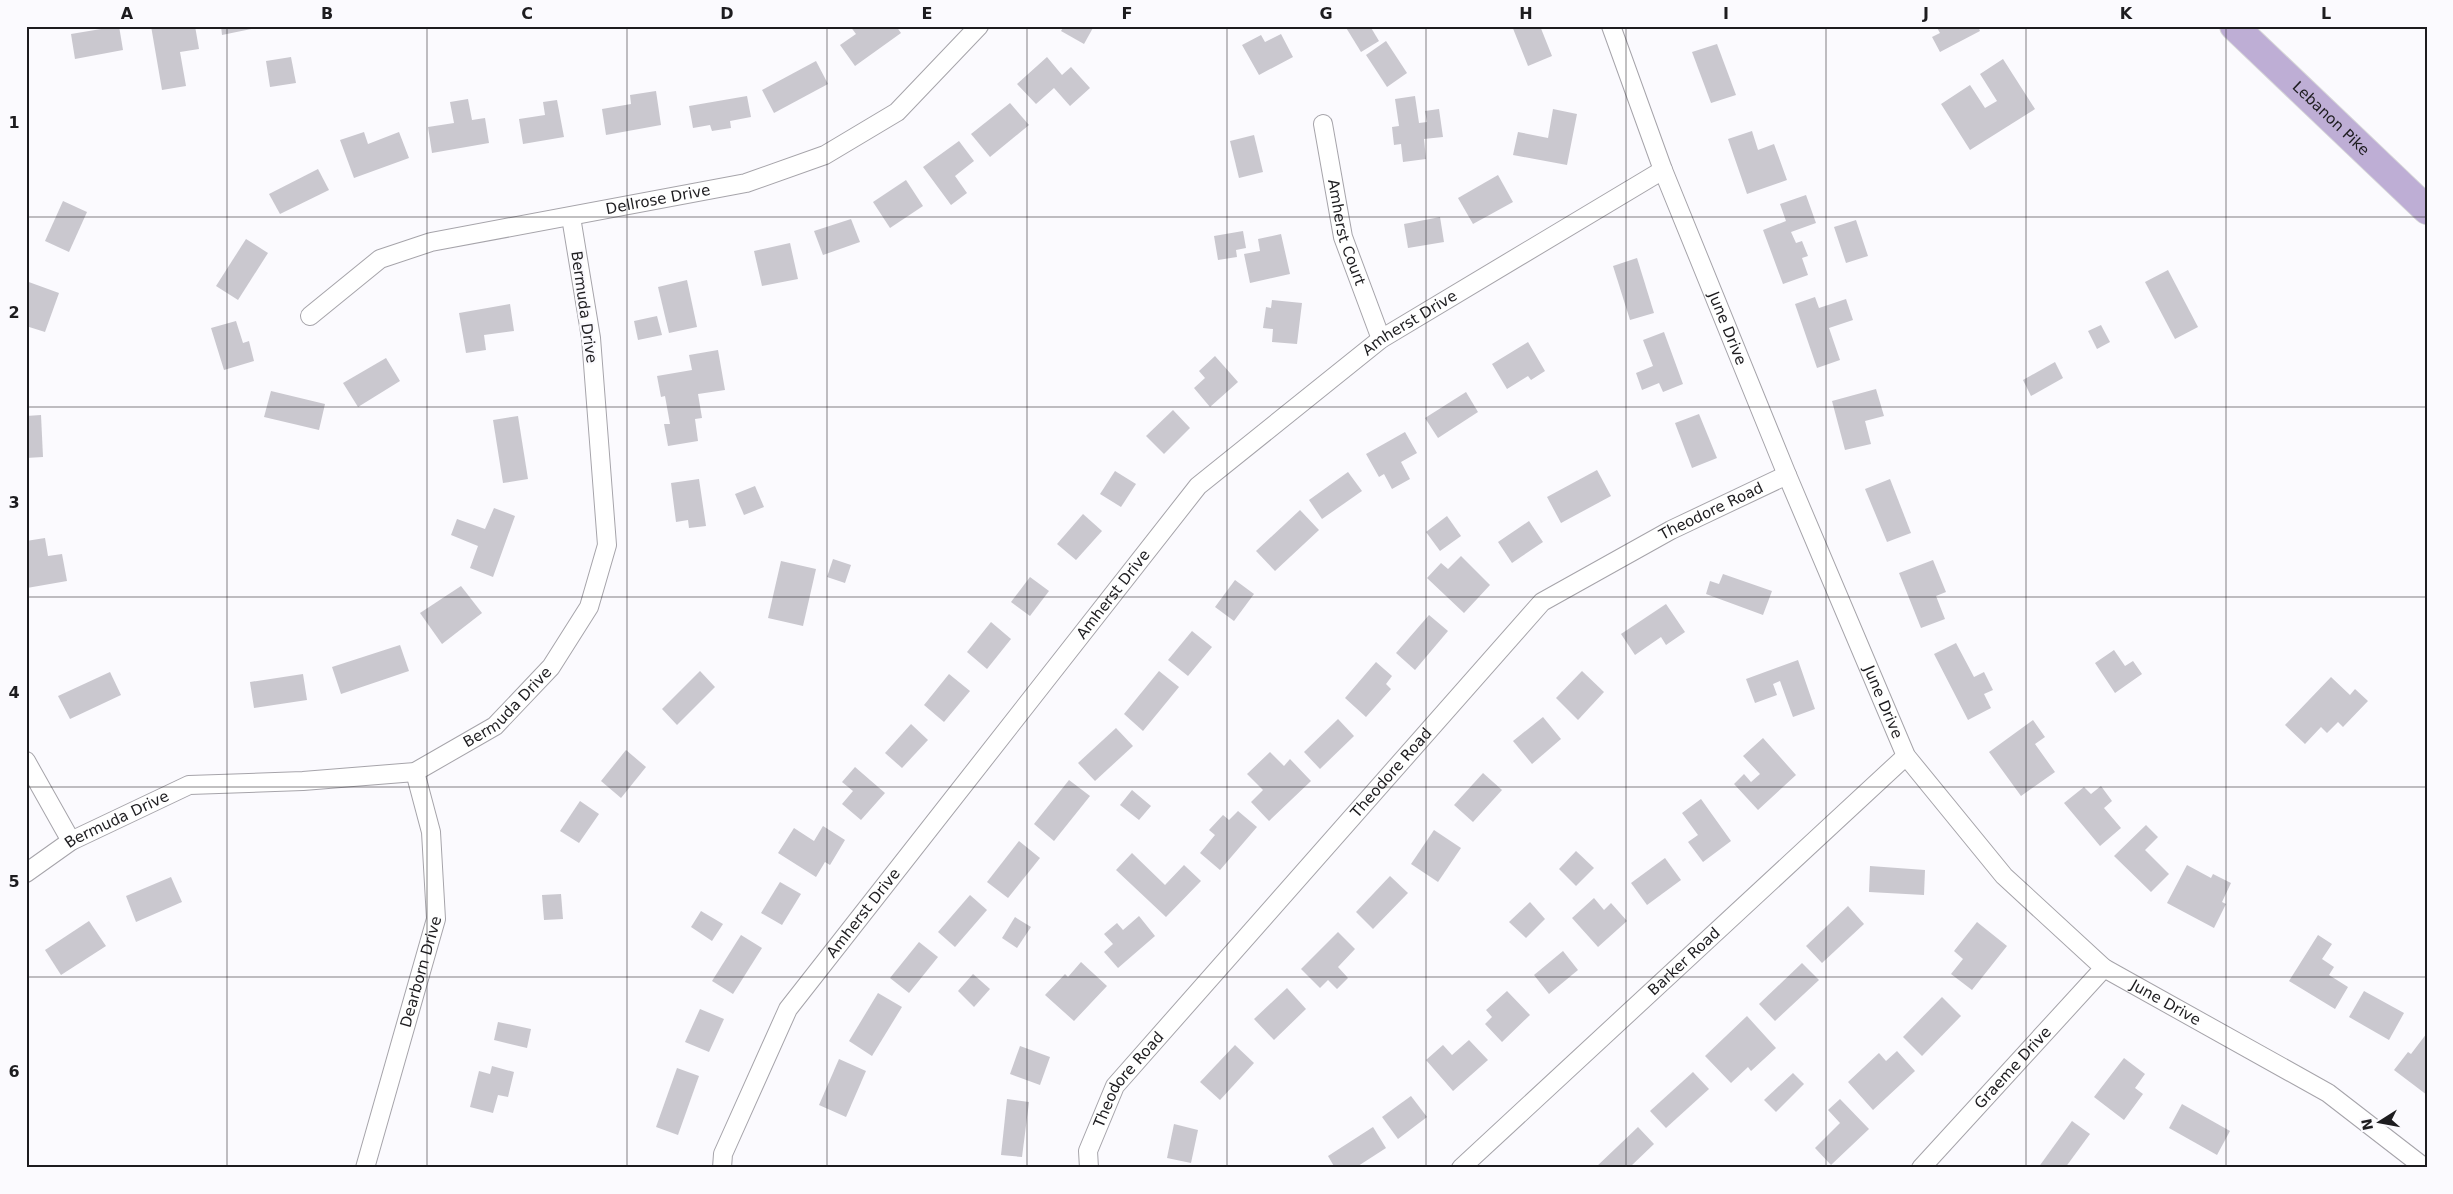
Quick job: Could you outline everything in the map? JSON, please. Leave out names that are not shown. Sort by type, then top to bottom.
[{"type":"main road","name":"Lebanon Pike","points":[[2234,26],[2427,210]]},
{"type":"street","name":"Dellrose Drive","points":[[310,316],[380,259],[430,242],[746,183],[825,156],[897,112],[979,26]]},
{"type":"street","name":"June Drive","points":[[1611,26],[1663,170],[1787,475],[1906,756],[2004,876],[2104,968],[2328,1093],[2425,1168]]},
{"type":"street","name":"Amherst Court","points":[[1323,124],[1343,237],[1381,339]]},
{"type":"street","name":"Amherst Drive","points":[[722,1168],[723,1154],[788,1009],[1198,486],[1381,339],[1663,170]]},
{"type":"street","name":"Bermuda Drive","points":[[26,873],[71,841],[189,785],[303,781],[415,772],[496,726],[551,667],[589,606],[607,545],[591,338],[571,217]]},
{"type":"street","name":"Theodore Road","points":[[1089,1168],[1088,1151],[1115,1086],[1542,602],[1671,530],[1787,475]]},
{"type":"street","name":"Barker Road","points":[[1461,1168],[1906,756]]},
{"type":"street","points":[[26,761],[71,841]]},
{"type":"street","name":"Dearborn Drive","points":[[365,1168],[436,919],[430,832],[415,772]]},
{"type":"street","name":"Graeme Drive","points":[[1921,1168],[2104,968]]},
{"type":"building","points":[[119,26],[123,50],[75,59],[71,34]]},
{"type":"building","points":[[151,26],[195,26],[199,49],[180,52],[186,86],[162,90]]},
{"type":"building","points":[[221,26],[261,26],[261,27],[222,35]]},
{"type":"building","points":[[850,26],[896,26],[901,33],[855,66],[840,45],[856,34]]},
{"type":"building","points":[[1064,26],[1094,26],[1084,44],[1061,31]]},
{"type":"building","points":[[1345,26],[1370,26],[1379,41],[1361,52]]},
{"type":"building","points":[[1512,26],[1540,26],[1552,56],[1528,66]]},
{"type":"building","points":[[1936,26],[1978,26],[1980,31],[1940,52],[1932,37],[1940,33]]},
{"type":"building","points":[[1281,34],[1293,57],[1259,75],[1242,45],[1261,35],[1265,42]]},
{"type":"building","points":[[1386,41],[1407,73],[1387,87],[1366,55]]},
{"type":"building","points":[[1717,44],[1736,95],[1711,103],[1692,52]]},
{"type":"building","points":[[291,57],[296,83],[270,87],[266,61]]},
{"type":"building","points":[[1047,57],[1062,75],[1071,67],[1090,88],[1070,106],[1054,88],[1036,104],[1017,84]]},
{"type":"building","points":[[2003,59],[2035,109],[1970,150],[1941,104],[1970,85],[1985,108],[1997,101],[1980,74]]},
{"type":"building","points":[[816,61],[828,84],[774,113],[762,90]]},
{"type":"building","points":[[656,91],[661,125],[606,135],[602,109],[631,104],[630,95]]},
{"type":"building","points":[[747,96],[751,117],[730,121],[731,128],[712,131],[710,125],[693,128],[689,106]]},
{"type":"building","points":[[1415,96],[1419,123],[1427,122],[1425,111],[1439,109],[1443,137],[1424,139],[1426,159],[1403,162],[1401,144],[1394,145],[1392,127],[1399,126],[1395,99]]},
{"type":"building","points":[[468,99],[472,120],[485,118],[489,143],[432,153],[428,127],[454,123],[450,102]]},
{"type":"building","points":[[557,100],[564,137],[523,144],[519,119],[545,115],[543,102]]},
{"type":"building","points":[[1010,103],[1029,125],[990,157],[971,134]]},
{"type":"building","points":[[1553,109],[1577,114],[1567,165],[1513,155],[1518,132],[1548,138]]},
{"type":"building","points":[[1752,131],[1758,150],[1774,144],[1787,180],[1747,194],[1728,139]]},
{"type":"building","points":[[364,132],[368,144],[399,132],[409,158],[354,178],[340,140]]},
{"type":"building","points":[[1254,135],[1263,172],[1239,178],[1230,141]]},
{"type":"building","points":[[959,141],[974,161],[955,176],[967,193],[951,205],[923,167]]},
{"type":"building","points":[[318,169],[329,190],[280,214],[269,194]]},
{"type":"building","points":[[1498,175],[1513,202],[1473,224],[1458,198]]},
{"type":"building","points":[[906,180],[923,206],[890,228],[873,202]]},
{"type":"building","points":[[1806,195],[1816,223],[1791,232],[1796,243],[1802,241],[1808,256],[1802,258],[1808,275],[1783,284],[1763,230],[1786,221],[1780,204]]},
{"type":"building","points":[[63,201],[87,212],[69,252],[45,241]]},
{"type":"building","points":[[1440,217],[1444,242],[1408,248],[1404,224]]},
{"type":"building","points":[[851,219],[860,242],[823,255],[814,231]]},
{"type":"building","points":[[1856,220],[1868,256],[1846,263],[1834,227]]},
{"type":"building","points":[[1243,231],[1246,248],[1236,250],[1237,257],[1218,260],[1214,236]]},
{"type":"building","points":[[1281,234],[1290,274],[1250,283],[1244,254],[1260,251],[1258,239]]},
{"type":"building","points":[[246,239],[268,253],[238,300],[216,286]]},
{"type":"building","points":[[790,243],[798,279],[762,286],[754,251]]},
{"type":"building","points":[[1637,258],[1654,313],[1630,320],[1613,266]]},
{"type":"building","points":[[2168,270],[2198,327],[2175,339],[2145,282]]},
{"type":"building","points":[[687,280],[697,327],[669,333],[658,287]]},
{"type":"building","points":[[26,281],[59,293],[45,332],[26,326]]},
{"type":"building","points":[[1815,297],[1819,308],[1846,299],[1853,320],[1829,328],[1840,360],[1817,368],[1795,304]]},
{"type":"building","points":[[1272,300],[1302,303],[1297,344],[1272,342],[1273,329],[1263,328],[1266,307],[1271,308]]},
{"type":"building","points":[[510,304],[514,331],[484,335],[486,350],[466,353],[459,313]]},
{"type":"building","points":[[657,316],[662,335],[638,340],[634,321]]},
{"type":"building","points":[[236,321],[243,343],[249,341],[254,361],[224,370],[211,328]]},
{"type":"building","points":[[2101,325],[2110,342],[2097,349],[2088,331]]},
{"type":"building","points":[[1664,332],[1683,384],[1663,392],[1659,383],[1642,390],[1636,373],[1653,366],[1643,340]]},
{"type":"building","points":[[1528,342],[1545,371],[1531,380],[1528,376],[1507,389],[1492,364]]},
{"type":"building","points":[[718,350],[725,390],[698,394],[702,418],[695,419],[698,441],[668,446],[664,424],[670,424],[665,396],[661,397],[657,376],[692,370],[689,355]]},
{"type":"building","points":[[1215,356],[1238,382],[1210,407],[1194,388],[1205,378],[1199,371]]},
{"type":"building","points":[[386,358],[400,381],[358,407],[343,383]]},
{"type":"building","points":[[2055,362],[2063,378],[2031,396],[2023,380]]},
{"type":"building","points":[[1876,389],[1884,416],[1865,421],[1871,444],[1845,450],[1832,401]]},
{"type":"building","points":[[271,391],[325,404],[319,430],[264,417]]},
{"type":"building","points":[[1466,392],[1478,412],[1438,438],[1425,418]]},
{"type":"building","points":[[1173,410],[1190,428],[1164,454],[1146,436]]},
{"type":"building","points":[[1699,414],[1717,458],[1692,468],[1675,423]]},
{"type":"building","points":[[41,415],[43,457],[26,458],[26,416]]},
{"type":"building","points":[[518,416],[528,479],[503,483],[493,420]]},
{"type":"building","points":[[1405,432],[1417,453],[1401,462],[1410,479],[1392,489],[1384,474],[1379,477],[1366,454]]},
{"type":"building","points":[[1597,470],[1611,496],[1561,523],[1547,497]]},
{"type":"building","points":[[1115,471],[1136,484],[1121,507],[1100,494]]},
{"type":"building","points":[[1348,472],[1362,491],[1322,519],[1309,500]]},
{"type":"building","points":[[699,479],[706,526],[689,528],[688,520],[676,522],[671,483]]},
{"type":"building","points":[[1890,479],[1911,533],[1887,542],[1865,489]]},
{"type":"building","points":[[755,486],[764,507],[744,515],[735,494]]},
{"type":"building","points":[[494,508],[515,516],[493,577],[470,568],[478,546],[451,535],[457,519],[485,529]]},
{"type":"building","points":[[1300,510],[1319,530],[1275,571],[1256,551]]},
{"type":"building","points":[[1083,514],[1102,531],[1076,560],[1057,544]]},
{"type":"building","points":[[1447,516],[1461,536],[1440,551],[1426,532]]},
{"type":"building","points":[[1529,521],[1543,542],[1512,563],[1498,542]]},
{"type":"building","points":[[45,538],[48,556],[62,554],[67,581],[27,588],[26,541]]},
{"type":"building","points":[[1461,556],[1490,585],[1464,613],[1427,578],[1441,563],[1448,569]]},
{"type":"building","points":[[833,559],[851,565],[845,583],[827,577]]},
{"type":"building","points":[[1933,560],[1946,592],[1936,596],[1945,619],[1921,628],[1899,573]]},
{"type":"building","points":[[781,561],[816,569],[803,626],[768,618]]},
{"type":"building","points":[[1723,574],[1772,591],[1763,615],[1706,594],[1710,581],[1719,584]]},
{"type":"building","points":[[1030,577],[1049,591],[1030,616],[1011,602]]},
{"type":"building","points":[[1235,580],[1254,594],[1234,621],[1215,607]]},
{"type":"building","points":[[461,586],[482,613],[442,644],[420,613]]},
{"type":"building","points":[[1666,604],[1685,632],[1666,645],[1661,637],[1635,655],[1621,634]]},
{"type":"building","points":[[1429,615],[1448,631],[1415,670],[1396,653]]},
{"type":"building","points":[[991,622],[1011,639],[987,669],[967,652]]},
{"type":"building","points":[[1192,631],[1212,647],[1188,676],[1168,660]]},
{"type":"building","points":[[1956,643],[1974,677],[1984,672],[1993,690],[1984,694],[1991,708],[1968,720],[1934,654]]},
{"type":"building","points":[[400,645],[409,671],[341,694],[332,667]]},
{"type":"building","points":[[2114,650],[2125,666],[2133,661],[2142,674],[2115,693],[2095,663]]},
{"type":"building","points":[[1798,660],[1815,709],[1793,717],[1780,681],[1773,684],[1777,695],[1755,703],[1746,679]]},
{"type":"building","points":[[1376,662],[1392,676],[1386,684],[1391,689],[1366,717],[1345,698]]},
{"type":"building","points":[[700,671],[715,687],[677,725],[662,709]]},
{"type":"building","points":[[1159,671],[1179,687],[1143,731],[1124,714]]},
{"type":"building","points":[[1582,671],[1604,692],[1578,720],[1556,698]]},
{"type":"building","points":[[110,672],[121,695],[70,719],[58,696]]},
{"type":"building","points":[[303,674],[307,700],[254,708],[250,682]]},
{"type":"building","points":[[949,674],[970,691],[944,722],[924,705]]},
{"type":"building","points":[[2331,677],[2350,695],[2355,689],[2368,701],[2343,727],[2338,722],[2327,733],[2321,727],[2305,744],[2285,725]]},
{"type":"building","points":[[1543,717],[1561,739],[1532,764],[1513,741]]},
{"type":"building","points":[[1338,719],[1354,736],[1320,769],[1304,752]]},
{"type":"building","points":[[2033,720],[2045,737],[2035,744],[2055,772],[2021,796],[1989,752]]},
{"type":"building","points":[[911,724],[928,740],[902,768],[885,753]]},
{"type":"building","points":[[1116,728],[1133,746],[1095,781],[1078,763]]},
{"type":"building","points":[[1763,738],[1796,775],[1758,810],[1734,784],[1744,774],[1751,782],[1760,774],[1743,756]]},
{"type":"building","points":[[626,750],[646,767],[621,798],[601,781]]},
{"type":"building","points":[[1270,752],[1284,766],[1290,759],[1311,781],[1269,821],[1251,802],[1263,790],[1247,774]]},
{"type":"building","points":[[855,767],[885,793],[861,820],[842,804],[853,791],[842,782]]},
{"type":"building","points":[[1483,773],[1502,790],[1473,822],[1454,805]]},
{"type":"building","points":[[1069,780],[1090,796],[1054,841],[1034,824]]},
{"type":"building","points":[[2101,786],[2112,801],[2104,808],[2121,828],[2100,846],[2064,803],[2084,787],[2091,794]]},
{"type":"building","points":[[1132,790],[1151,806],[1139,820],[1120,805]]},
{"type":"building","points":[[1701,799],[1731,841],[1703,862],[1688,842],[1698,835],[1682,813]]},
{"type":"building","points":[[580,801],[599,814],[579,843],[560,831]]},
{"type":"building","points":[[1238,811],[1257,827],[1220,870],[1200,853],[1215,835],[1209,830],[1223,815],[1229,820]]},
{"type":"building","points":[[2146,825],[2158,837],[2145,850],[2169,874],[2151,892],[2114,856]]},
{"type":"building","points":[[823,826],[845,840],[830,865],[825,862],[816,877],[778,853],[794,828],[814,841]]},
{"type":"building","points":[[1434,830],[1461,848],[1438,882],[1411,864]]},
{"type":"building","points":[[1019,841],[1040,858],[1008,898],[987,882]]},
{"type":"building","points":[[1576,851],[1594,868],[1576,886],[1559,869]]},
{"type":"building","points":[[1132,853],[1165,885],[1184,865],[1201,881],[1166,917],[1116,870]]},
{"type":"building","points":[[1665,858],[1681,880],[1647,905],[1631,883]]},
{"type":"building","points":[[2187,865],[2211,878],[2213,874],[2231,883],[2222,902],[2226,904],[2214,928],[2167,903]]},
{"type":"building","points":[[1870,866],[1925,870],[1924,895],[1869,892]]},
{"type":"building","points":[[1390,876],[1408,893],[1373,929],[1356,912]]},
{"type":"building","points":[[171,877],[182,902],[136,922],[126,896]]},
{"type":"building","points":[[780,882],[801,894],[782,925],[761,913]]},
{"type":"building","points":[[561,894],[563,919],[544,920],[542,895]]},
{"type":"building","points":[[970,895],[987,910],[955,947],[938,932]]},
{"type":"building","points":[[1594,898],[1604,910],[1611,903],[1627,921],[1598,947],[1572,918]]},
{"type":"building","points":[[1530,902],[1545,919],[1526,938],[1509,922]]},
{"type":"building","points":[[1848,906],[1864,924],[1822,963],[1806,946]]},
{"type":"building","points":[[701,911],[723,924],[712,941],[691,927]]},
{"type":"building","points":[[1139,916],[1155,936],[1118,968],[1104,952],[1113,944],[1104,934],[1117,923],[1123,930]]},
{"type":"building","points":[[1015,917],[1031,927],[1017,948],[1002,938]]},
{"type":"building","points":[[89,921],[106,946],[61,975],[45,950]]},
{"type":"building","points":[[1977,922],[2007,946],[1972,990],[1951,974],[1963,959],[1954,951]]},
{"type":"building","points":[[1338,932],[1355,949],[1338,967],[1348,978],[1337,989],[1328,980],[1320,988],[1301,969]]},
{"type":"building","points":[[741,935],[762,948],[733,994],[712,981]]},
{"type":"building","points":[[2318,935],[2332,944],[2322,959],[2334,967],[2329,975],[2348,987],[2335,1009],[2289,981]]},
{"type":"building","points":[[919,942],[938,957],[909,993],[890,978]]},
{"type":"building","points":[[1563,951],[1578,970],[1549,994],[1534,975]]},
{"type":"building","points":[[1081,962],[1107,986],[1074,1021],[1045,995],[1065,974],[1068,977]]},
{"type":"building","points":[[1802,963],[1819,980],[1775,1021],[1759,1004]]},
{"type":"building","points":[[973,974],[990,989],[974,1007],[958,991]]},
{"type":"building","points":[[1287,988],[1306,1009],[1274,1040],[1254,1019]]},
{"type":"building","points":[[1507,991],[1530,1015],[1502,1042],[1485,1024],[1492,1017],[1486,1010]]},
{"type":"building","points":[[2364,991],[2404,1013],[2389,1040],[2349,1017]]},
{"type":"building","points":[[878,993],[902,1007],[872,1056],[849,1041]]},
{"type":"building","points":[[1942,997],[1961,1016],[1922,1056],[1903,1037]]},
{"type":"building","points":[[700,1009],[724,1019],[709,1052],[685,1042]]},
{"type":"building","points":[[1747,1016],[1776,1048],[1751,1071],[1748,1067],[1731,1083],[1705,1056]]},
{"type":"building","points":[[498,1022],[531,1029],[527,1048],[494,1040]]},
{"type":"building","points":[[2427,1033],[2427,1095],[2394,1070],[2408,1052],[2411,1054]]},
{"type":"building","points":[[1469,1040],[1488,1060],[1453,1091],[1426,1060],[1443,1045],[1452,1055]]},
{"type":"building","points":[[1235,1045],[1254,1063],[1220,1100],[1200,1082]]},
{"type":"building","points":[[1020,1046],[1050,1057],[1040,1085],[1010,1074]]},
{"type":"building","points":[[1897,1051],[1915,1071],[1873,1110],[1848,1082],[1879,1053],[1886,1061]]},
{"type":"building","points":[[2124,1058],[2145,1074],[2135,1088],[2143,1094],[2124,1120],[2094,1097]]},
{"type":"building","points":[[839,1059],[866,1071],[846,1117],[819,1105]]},
{"type":"building","points":[[492,1066],[514,1072],[508,1097],[498,1095],[493,1113],[470,1107],[479,1071],[490,1074]]},
{"type":"building","points":[[677,1068],[699,1076],[678,1135],[656,1127]]},
{"type":"building","points":[[1693,1072],[1709,1089],[1666,1128],[1650,1111]]},
{"type":"building","points":[[1793,1073],[1804,1084],[1776,1112],[1764,1100]]},
{"type":"building","points":[[1411,1096],[1427,1117],[1398,1139],[1382,1117]]},
{"type":"building","points":[[1007,1099],[1029,1102],[1022,1157],[1001,1155]]},
{"type":"building","points":[[1840,1099],[1869,1129],[1831,1165],[1815,1148],[1840,1123],[1828,1110]]},
{"type":"building","points":[[2182,1104],[2230,1131],[2217,1155],[2169,1128]]},
{"type":"building","points":[[2072,1121],[2090,1134],[2065,1168],[2038,1168]]},
{"type":"building","points":[[1174,1124],[1198,1130],[1191,1163],[1167,1158]]},
{"type":"building","points":[[1373,1127],[1386,1148],[1355,1168],[1335,1168],[1328,1156]]},
{"type":"building","points":[[1638,1127],[1654,1144],[1631,1166],[1632,1168],[1595,1168]]}]
